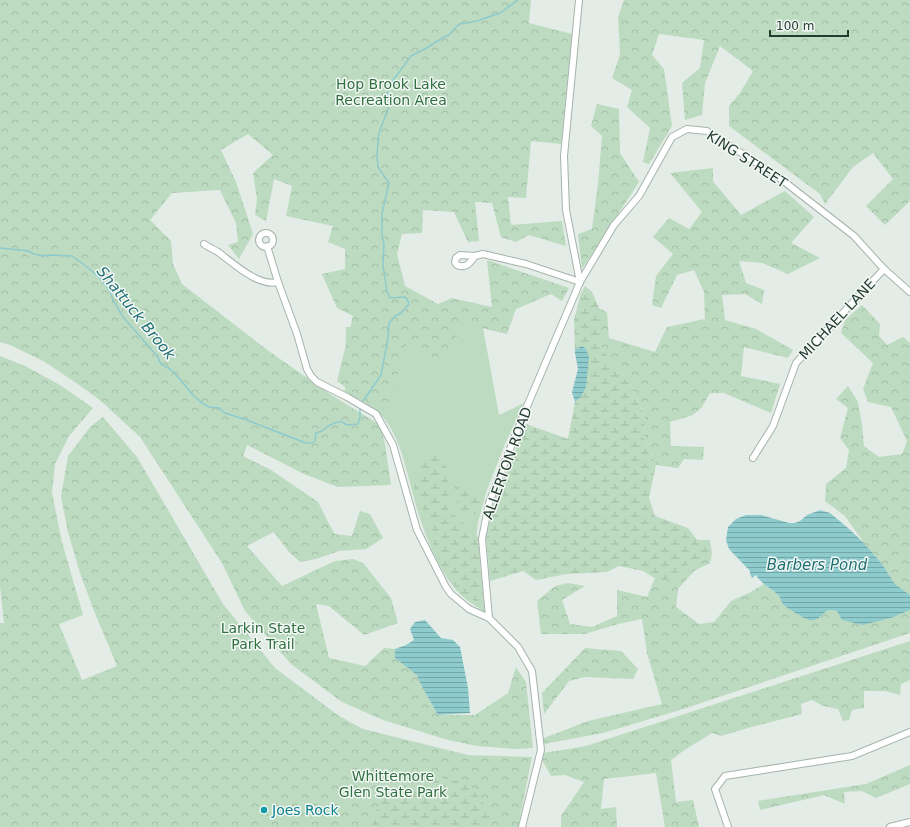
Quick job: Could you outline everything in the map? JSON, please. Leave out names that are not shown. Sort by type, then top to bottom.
[{"type":"street","points":[[475,256],[483,254],[580,282],[566,210],[564,156],[579,0]]},
{"type":"street","name":"KING STREET","points":[[580,282],[614,225],[639,196],[672,137],[687,129],[707,132],[777,176],[854,236],[884,269],[910,292]]},
{"type":"street","points":[[204,244],[216,250],[257,280],[269,283],[278,282]]},
{"type":"street","points":[[267,246],[311,376],[317,382],[376,414],[393,444],[417,530],[446,587],[451,594],[470,609],[489,618],[518,647],[532,671],[541,750],[522,827]]},
{"type":"street","name":"MICHAEL LANE","points":[[753,458],[773,426],[796,363],[884,269]]},
{"type":"street","name":"ALLERTON ROAD","points":[[489,618],[482,539],[489,503],[525,411],[580,282]]},
{"type":"street","points":[[728,827],[715,789],[725,776],[852,756],[910,732]]},
{"type":"street","points":[[890,827],[908,824]]},
{"type":"green space","name":"Hop Brook Lake Recreation Area","points":[[0,0],[531,0],[529,23],[572,34],[561,144],[531,141],[526,198],[508,197],[511,225],[562,221],[566,246],[529,235],[516,242],[501,237],[492,203],[475,202],[479,241],[468,242],[454,212],[423,210],[422,233],[402,234],[397,254],[405,286],[438,304],[452,298],[492,307],[487,260],[569,288],[562,301],[551,294],[516,309],[507,334],[464,324],[439,367],[409,337],[386,412],[359,397],[337,381],[353,316],[337,308],[322,274],[345,269],[345,249],[328,242],[333,226],[286,216],[292,186],[274,179],[266,221],[255,215],[257,199],[253,173],[273,155],[248,134],[221,150],[236,182],[253,234],[239,259],[228,245],[238,242],[236,223],[220,190],[172,193],[150,220],[171,241],[173,264],[182,284],[270,352],[333,396],[380,425],[385,444],[391,485],[338,487],[304,474],[247,445],[243,456],[271,470],[318,502],[335,534],[352,536],[360,511],[370,514],[383,538],[366,549],[339,551],[316,559],[300,562],[288,551],[274,532],[247,546],[282,586],[335,561],[353,559],[363,563],[391,598],[398,623],[364,635],[329,606],[316,604],[329,658],[365,666],[384,648],[395,649],[395,658],[418,675],[421,685],[438,715],[475,715],[508,693],[516,667],[526,682],[533,748],[515,749],[477,746],[448,740],[383,720],[342,702],[291,664],[245,611],[222,563],[140,437],[101,401],[82,387],[45,362],[10,345],[0,342]]},
{"type":"green space","points":[[624,0],[910,0],[910,201],[885,225],[866,206],[893,179],[873,153],[853,167],[825,204],[820,194],[729,126],[729,106],[740,93],[753,71],[720,46],[705,83],[702,115],[685,120],[682,83],[700,68],[704,40],[659,34],[652,55],[664,69],[672,126],[649,164],[643,162],[650,128],[627,107],[632,90],[612,78],[620,55],[618,17]]},
{"type":"green space","points":[[597,104],[619,109],[620,153],[639,182],[582,269],[578,234],[592,229],[598,184],[602,136],[591,126]]},
{"type":"green space","points":[[713,168],[713,181],[741,215],[785,191],[814,217],[791,243],[820,258],[788,274],[762,263],[739,261],[746,283],[764,290],[762,304],[745,294],[722,295],[725,320],[756,329],[793,350],[788,358],[744,347],[741,376],[780,384],[771,413],[724,393],[710,393],[702,407],[693,415],[670,422],[671,446],[704,447],[703,460],[684,459],[678,468],[656,465],[644,440],[645,416],[628,381],[614,366],[599,344],[599,308],[607,312],[609,338],[655,352],[667,327],[705,319],[704,292],[694,270],[677,275],[661,308],[652,305],[656,276],[673,254],[653,237],[669,218],[689,229],[702,212],[670,173]]},
{"type":"green space","points":[[585,286],[592,292],[599,308],[599,344],[614,366],[628,381],[645,416],[644,440],[656,465],[649,498],[655,516],[688,528],[697,540],[710,540],[712,553],[704,559],[683,567],[663,583],[643,571],[619,566],[607,572],[567,574],[536,580],[523,571],[490,581],[486,537],[494,502],[526,424],[568,439],[575,402],[581,397],[582,346],[575,350],[574,320],[581,293]]},
{"type":"green space","points":[[862,305],[880,324],[879,336],[887,345],[903,337],[910,343],[910,595],[895,584],[882,564],[864,543],[845,516],[825,501],[826,484],[846,468],[849,450],[840,438],[848,408],[836,399],[848,386],[858,402],[864,446],[879,457],[902,454],[907,441],[891,407],[868,402],[863,389],[873,363],[841,333],[845,320]]},
{"type":"green space","points":[[481,317],[499,415],[524,403],[505,444],[487,490],[478,522],[476,539],[485,612],[460,594],[444,572],[437,559],[424,530],[398,443],[389,425],[375,409],[345,392],[346,327],[372,327]]},
{"type":"green space","name":"Whittemore Glen State Park","points":[[0,356],[25,366],[60,385],[93,408],[69,436],[55,464],[52,493],[62,542],[83,615],[59,624],[82,680],[117,666],[80,573],[68,532],[61,497],[68,456],[91,426],[103,417],[137,457],[223,604],[275,668],[339,716],[363,729],[468,755],[532,757],[518,827],[489,827],[493,817],[373,817],[372,827],[0,827],[0,623],[4,623],[0,586]]},
{"type":"green space","points":[[441,454],[448,472],[448,509],[478,537],[483,596],[477,602],[459,592],[444,571],[434,548],[433,531],[414,489],[422,459]]},
{"type":"green space","points":[[455,486],[468,488],[479,498],[481,510],[475,514],[462,513],[454,494]]},
{"type":"green space","points":[[712,553],[710,563],[694,571],[678,589],[676,607],[699,624],[714,622],[731,601],[764,584],[780,597],[816,619],[821,617],[826,611],[831,610],[894,617],[910,610],[910,633],[680,710],[603,733],[544,744],[544,738],[588,721],[662,704],[647,653],[642,619],[618,624],[585,634],[541,634],[537,601],[555,586],[568,583],[585,586],[562,600],[570,624],[592,627],[617,616],[617,590],[647,597],[655,578],[663,583],[683,567],[704,559]]},
{"type":"green space","points":[[910,641],[910,680],[901,684],[900,695],[885,691],[864,691],[864,708],[852,710],[849,720],[843,721],[838,709],[823,706],[812,700],[801,704],[802,714],[721,736],[712,733],[671,760],[676,802],[693,800],[699,827],[665,827],[656,773],[604,779],[601,809],[616,807],[617,827],[561,827],[561,816],[584,782],[565,775],[551,776],[542,760],[543,753],[586,746]]},
{"type":"green space","points":[[585,648],[621,651],[638,669],[633,679],[585,677],[569,681],[544,714],[542,693]]},
{"type":"green space","points":[[910,765],[910,784],[876,798],[862,791],[844,792],[845,804],[824,795],[760,810],[758,801],[866,784]]},
{"type":"green space","name":"Whittemore Glen State Park","points":[[397,770],[469,783],[493,817],[489,827],[372,827],[373,817]]},
{"type":"water","points":[[582,346],[586,349],[589,357],[586,387],[581,397],[575,402],[572,392],[578,369],[575,350]]},
{"type":"water","name":"Barbers Pond","points":[[820,510],[830,513],[864,543],[882,564],[895,584],[910,595],[910,610],[894,617],[863,625],[842,620],[837,611],[831,610],[826,611],[817,619],[810,620],[785,606],[779,596],[764,584],[756,575],[752,578],[750,571],[729,549],[726,540],[728,527],[736,519],[746,515],[761,515],[789,523],[795,523],[807,515]]},
{"type":"water","points":[[425,620],[441,638],[453,640],[460,647],[468,688],[470,713],[438,715],[417,675],[395,658],[395,649],[414,640],[410,629],[415,622]]},
{"type":"waterway","name":"Shattuck Brook","points":[[363,401],[381,375],[388,338],[389,323],[409,304],[405,297],[390,298],[387,292],[383,265],[384,244],[382,236],[382,213],[389,183],[378,167],[377,154],[379,133],[388,109],[388,87],[411,56],[449,35],[459,24],[477,21],[500,13],[518,0]]},
{"type":"waterway","name":"Shattuck Brook","points":[[0,248],[28,251],[44,256],[72,256],[83,264],[98,276],[110,291],[113,300],[123,317],[157,356],[161,364],[170,369],[193,395],[209,407],[219,408],[225,413],[306,443],[312,443],[315,441],[316,433],[337,422],[342,422],[347,425],[358,424],[360,408]]},
{"type":"place","name":"Joes Rock","points":[[264,810]]},
{"type":"park label","name":"Larkin State Park Trail","points":[[263,636]]}]
